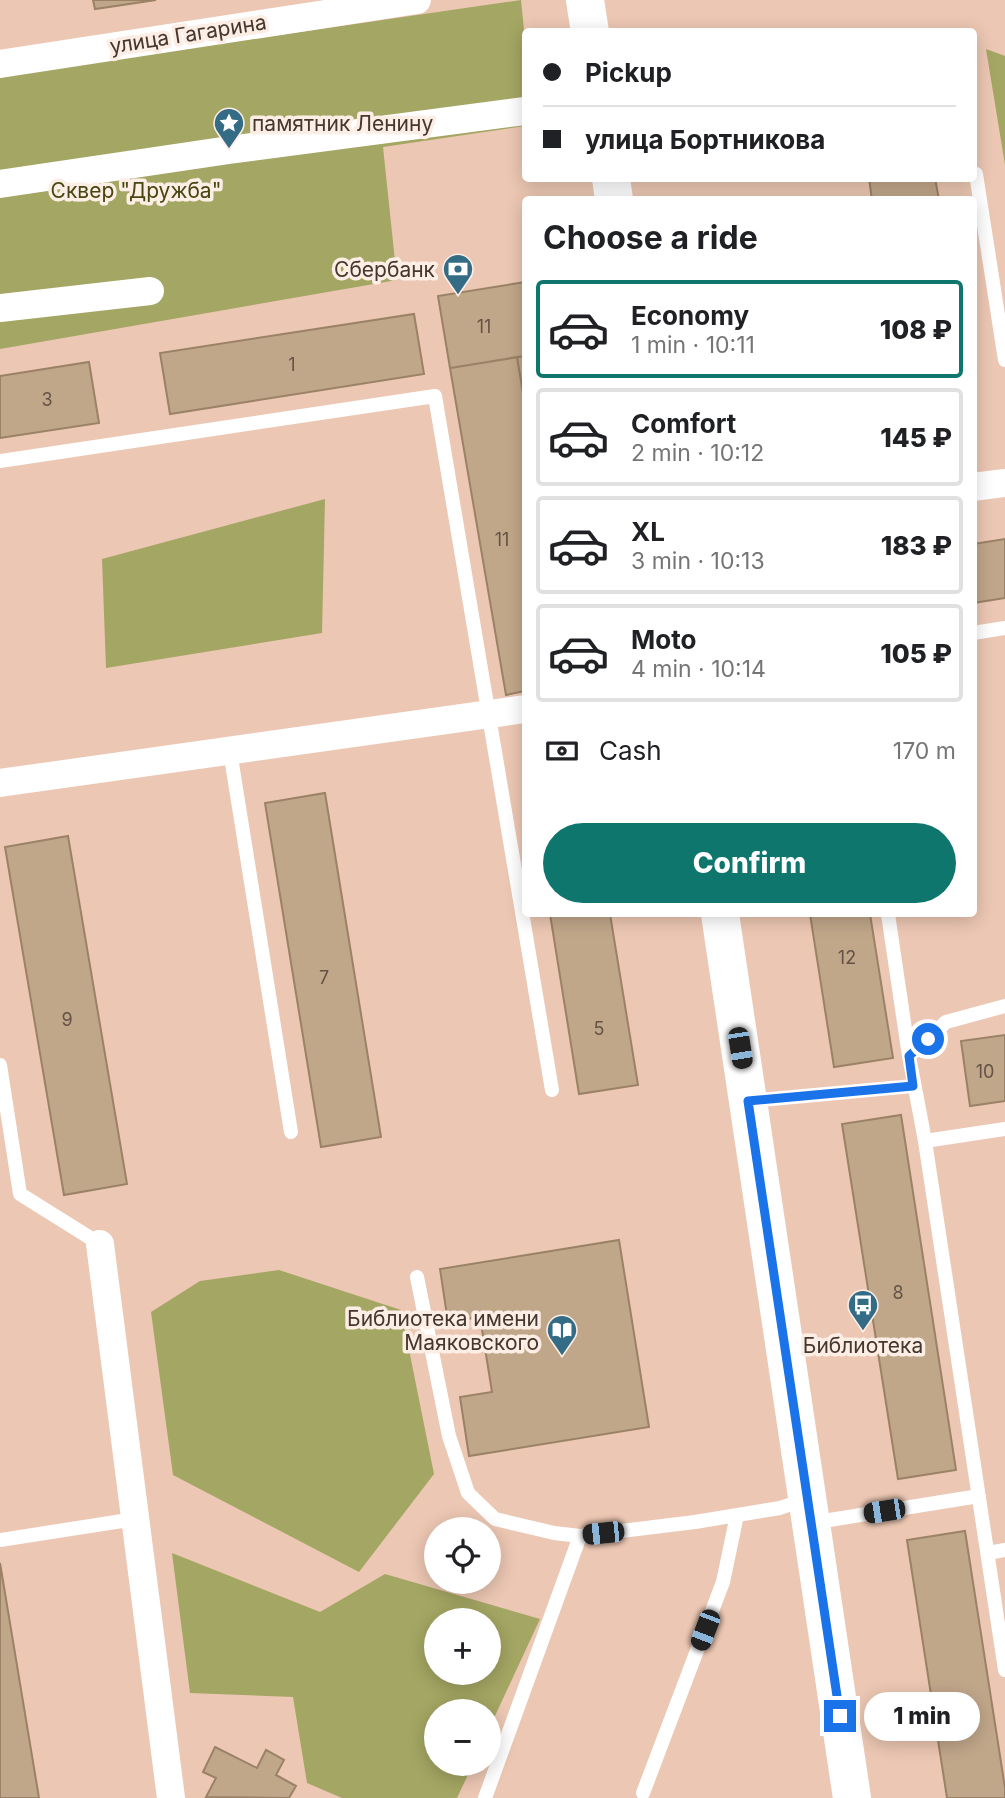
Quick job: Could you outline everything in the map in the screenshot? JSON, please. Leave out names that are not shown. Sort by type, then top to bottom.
[{"type":"street","name":"улица Гагарина","points":[[0,64],[417,0]]},
{"type":"street","points":[[585,0],[589,28]]},
{"type":"street","points":[[0,184],[229,150],[522,111]]},
{"type":"street","points":[[0,308],[150,291]]},
{"type":"street","points":[[977,486],[1005,483]]},
{"type":"street","points":[[0,783],[522,709]]},
{"type":"street","points":[[720,917],[852,1798]]},
{"type":"street","points":[[100,1244],[171,1798]]},
{"type":"lane","points":[[977,180],[1005,360]]},
{"type":"lane","points":[[0,461],[435,396],[522,908]]},
{"type":"lane","points":[[977,632],[1005,628]]},
{"type":"lane","points":[[230,751],[291,1132]]},
{"type":"lane","points":[[523,917],[552,1090]]},
{"type":"lane","points":[[888,917],[1005,1670]]},
{"type":"lane","points":[[909,1056],[946,1022],[1005,1006]]},
{"type":"lane","points":[[0,1065],[20,1194],[100,1244]]},
{"type":"lane","points":[[748,1101],[913,1086]]},
{"type":"lane","points":[[925,1141],[1005,1129]]},
{"type":"lane","points":[[417,1277],[449,1436],[468,1493],[495,1519],[554,1533],[580,1536],[780,1508],[809,1511],[979,1496]]},
{"type":"lane","points":[[643,1793],[723,1582],[737,1515]]},
{"type":"lane","points":[[0,1540],[135,1519]]},
{"type":"lane","points":[[485,1798],[580,1536]]},
{"type":"lane","points":[[988,1553],[1005,1550]]},
{"type":"green space","name":"Сквер \"Дружба\"","points":[[521,0],[524,28],[522,126],[383,147],[397,280],[0,349],[0,78],[51,68]]},
{"type":"green space","points":[[986,49],[1005,56],[1005,165]]},
{"type":"green space","points":[[325,499],[322,633],[106,668],[102,559]]},
{"type":"green space","points":[[279,1270],[401,1310],[434,1474],[359,1572],[173,1475],[151,1312],[200,1281]]},
{"type":"green space","points":[[172,1553],[320,1612],[385,1574],[424,1585],[424,1594],[454,1594],[540,1619],[501,1703],[501,1699],[424,1699],[424,1776],[467,1776],[457,1798],[342,1798],[307,1783],[293,1697],[190,1693]]},
{"type":"building","points":[[93,0],[156,0],[95,9]]},
{"type":"building","points":[[870,182],[936,182],[938,196],[871,196]]},
{"type":"building","points":[[522,282],[522,356],[450,368],[438,296]]},
{"type":"building","points":[[414,314],[424,374],[170,414],[160,353]]},
{"type":"building","points":[[522,356],[522,387],[517,357]]},
{"type":"building","points":[[517,357],[522,387],[522,692],[506,695],[450,368]]},
{"type":"building","points":[[89,362],[99,423],[0,438],[0,376]]},
{"type":"building","points":[[1005,539],[1005,598],[977,602],[977,543]]},
{"type":"building","points":[[325,793],[381,1137],[321,1147],[265,803]]},
{"type":"building","points":[[68,836],[127,1184],[64,1195],[5,847]]},
{"type":"building","points":[[550,917],[610,917],[638,1085],[579,1094]]},
{"type":"building","points":[[810,917],[870,917],[893,1058],[834,1067]]},
{"type":"building","points":[[1005,1035],[1005,1101],[970,1106],[961,1041]]},
{"type":"building","points":[[901,1115],[956,1470],[898,1479],[842,1124]]},
{"type":"building","name":"Библиотека имени Маяковского","points":[[619,1240],[649,1427],[469,1456],[460,1397],[492,1392],[480,1317],[448,1322],[440,1269]]},
{"type":"building","points":[[965,1531],[1005,1798],[947,1798],[907,1540]]},
{"type":"building","points":[[0,1563],[39,1798],[0,1798]]},
{"type":"building","points":[[215,1747],[257,1768],[266,1750],[284,1760],[276,1775],[296,1786],[289,1798],[206,1797],[216,1778],[203,1772]]},
{"type":"place","name":"памятник Ленину","points":[[229,150]]},
{"type":"place","name":"Сбербанк","points":[[458,296]]},
{"type":"place","name":"Библиотека","points":[[863,1332]]},
{"type":"place","name":"Библиотека имени Маяковского","points":[[562,1357]]},
{"type":"route","points":[[840,1716],[748,1101],[913,1086],[909,1056],[928,1039]]}]
